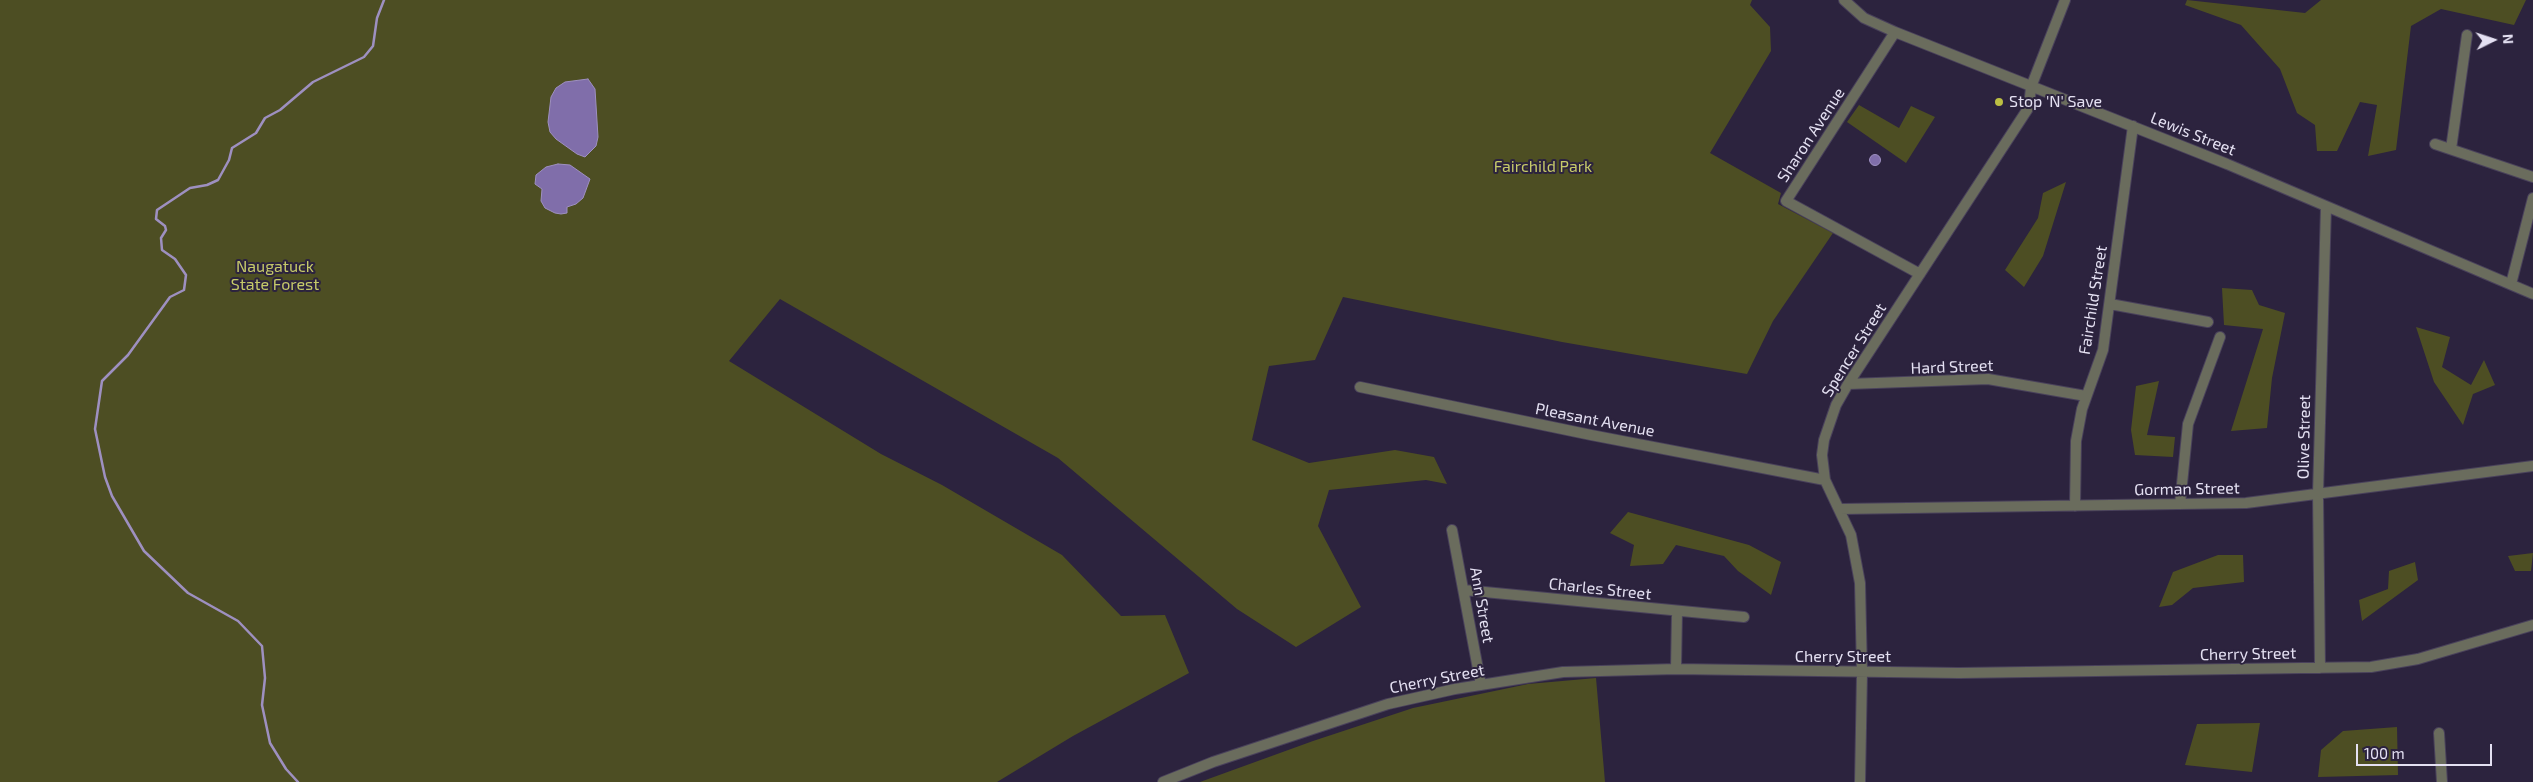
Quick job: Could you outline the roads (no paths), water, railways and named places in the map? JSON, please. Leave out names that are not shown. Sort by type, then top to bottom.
[{"type":"street","name":"Lewis Street","points":[[1844,0],[1864,18],[1895,32],[2133,126],[2533,294]]},
{"type":"street","name":"Spencer Street","points":[[1860,782],[1862,672],[1860,583],[1851,535],[1825,480],[1822,455],[1824,440],[1836,405],[1848,384],[2029,107],[2031,87],[2065,0]]},
{"type":"street","name":"Sharon Avenue","points":[[1895,32],[1786,201],[1920,274]]},
{"type":"street","points":[[2451,149],[2467,35]]},
{"type":"street","name":"Fairchild Street","points":[[2075,506],[2076,441],[2086,396],[2103,350],[2133,126]]},
{"type":"street","points":[[2435,144],[2533,177]]},
{"type":"street","points":[[2511,284],[2533,198]]},
{"type":"street","name":"Olive Street","points":[[2320,668],[2318,494],[2326,207]]},
{"type":"street","points":[[2110,304],[2208,322]]},
{"type":"street","points":[[2180,504],[2188,424],[2220,337]]},
{"type":"street","name":"Hard Street","points":[[1848,384],[1988,379],[2086,396]]},
{"type":"street","name":"Pleasant Avenue","points":[[1360,386],[1591,435],[1825,480]]},
{"type":"street","name":"Gorman Street","points":[[1840,509],[2246,503],[2533,466]]},
{"type":"street","name":"Ann Street","points":[[1452,530],[1481,685]]},
{"type":"street","name":"Charles Street","points":[[1464,590],[1744,618]]},
{"type":"street","points":[[1676,669],[1677,612]]},
{"type":"street","name":"Cherry Street","points":[[1163,782],[1214,762],[1388,704],[1481,685],[1562,672],[1676,669],[1862,672],[2371,667],[2403,663],[2533,625]]},
{"type":"street","points":[[2439,733],[2442,782]]},
{"type":"waterway","points":[[298,782],[286,769],[270,743],[262,705],[265,678],[262,646],[238,621],[188,593],[144,551],[112,496],[105,477],[95,429],[102,381],[128,355],[170,297],[184,290],[186,275],[175,259],[162,250],[161,238],[166,230],[165,226],[156,219],[157,210],[190,188],[207,185],[218,180],[229,160],[232,148],[256,133],[265,118],[280,110],[313,82],[364,57],[373,46],[377,18],[384,0]]},
{"type":"place","name":"Stop 'N' Save","points":[[1999,102]]},
{"type":"park label","name":"Fairchild Park","points":[[1543,167]]},
{"type":"park label","name":"Naugatuck State Forest","points":[[275,276]]}]
